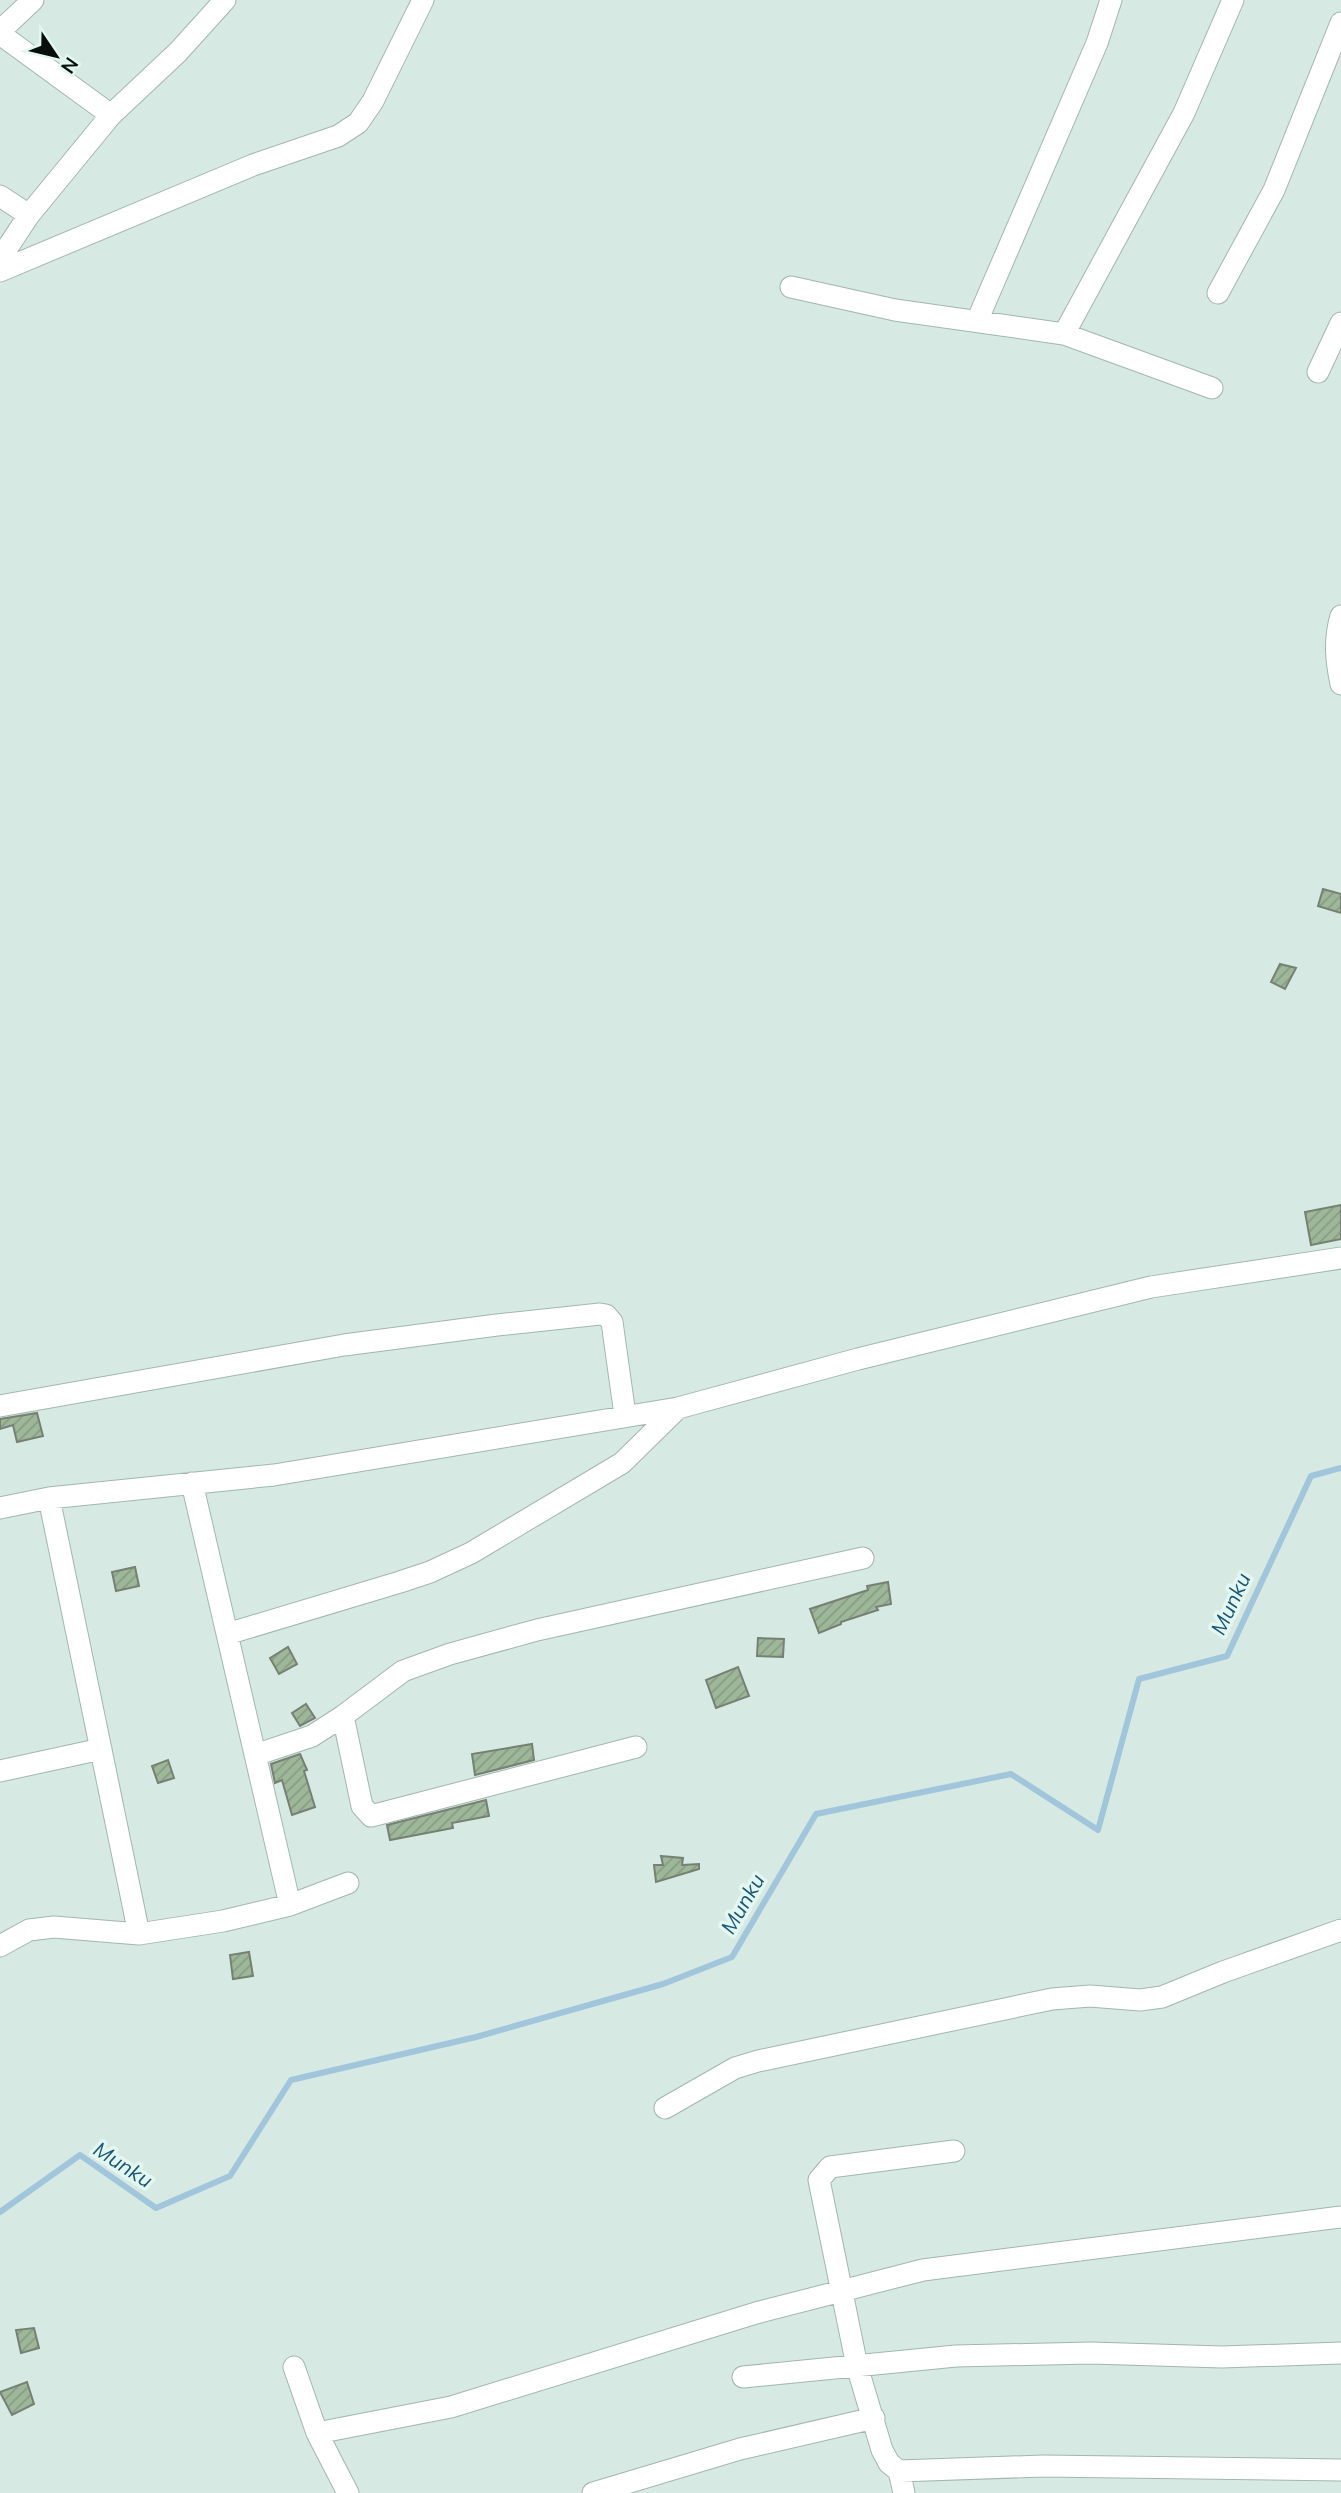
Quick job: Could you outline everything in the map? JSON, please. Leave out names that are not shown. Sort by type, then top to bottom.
[{"type":"street","points":[[33,0],[0,33],[111,115]]},
{"type":"street","points":[[0,259],[29,215],[111,115],[178,52],[225,0]]},
{"type":"street","points":[[0,271],[253,165],[338,136],[358,123],[373,101],[423,0]]},
{"type":"street","points":[[977,321],[1097,43],[1111,0]]},
{"type":"street","points":[[1064,334],[1184,113],[1233,0]]},
{"type":"street","points":[[1218,293],[1274,190],[1341,23]]},
{"type":"street","points":[[0,196],[29,215]]},
{"type":"street","points":[[791,287],[895,310],[1064,334],[1212,388]]},
{"type":"street","points":[[1318,372],[1341,323]]},
{"type":"street","points":[[1341,616],[1335,654],[1341,684]]},
{"type":"street","points":[[0,1508],[49,1498],[274,1475],[678,1408],[858,1359],[1151,1287],[1341,1258]]},
{"type":"street","points":[[0,1406],[344,1345],[600,1314],[606,1315],[612,1322],[625,1415]]},
{"type":"street","points":[[227,1634],[400,1582],[471,1553],[622,1463],[678,1408]]},
{"type":"street","points":[[192,1483],[290,1905]]},
{"type":"street","points":[[49,1498],[139,1934]]},
{"type":"street","points":[[255,1755],[312,1736],[344,1716],[402,1671],[450,1654],[537,1630],[863,1558]]},
{"type":"street","points":[[344,1716],[362,1806],[371,1816],[636,1747]]},
{"type":"street","points":[[0,1771],[101,1749]]},
{"type":"street","points":[[0,1946],[29,1930],[54,1927],[139,1934],[223,1921],[290,1905],[348,1883]]},
{"type":"street","points":[[665,2108],[735,2068],[758,2061],[1052,1998],[1090,1996],[1140,2000],[1162,1997],[1341,1930]]},
{"type":"street","points":[[904,2493],[899,2471],[885,2457],[857,2366],[819,2180],[830,2167],[954,2151]]},
{"type":"street","points":[[317,2433],[451,2407],[756,2313],[923,2270],[1341,2217]]},
{"type":"street","points":[[743,2377],[983,2356],[1091,2353],[1222,2357],[1341,2353]]},
{"type":"street","points":[[294,2367],[317,2433],[348,2493]]},
{"type":"street","points":[[593,2493],[740,2449],[874,2418]]},
{"type":"street","points":[[899,2471],[1043,2466],[1341,2470]]},
{"type":"building","points":[[1323,889],[1341,894],[1341,913],[1318,906]]},
{"type":"building","points":[[1280,964],[1296,968],[1285,989],[1271,982]]},
{"type":"building","points":[[1341,1205],[1341,1239],[1311,1245],[1305,1212]]},
{"type":"building","points":[[37,1413],[43,1436],[17,1442],[13,1425],[0,1429],[0,1419]]},
{"type":"building","points":[[135,1567],[139,1586],[116,1591],[112,1572]]},
{"type":"building","points":[[888,1582],[891,1604],[876,1607],[878,1610],[841,1622],[819,1633],[810,1609],[868,1590],[867,1586]]},
{"type":"building","points":[[758,1638],[784,1639],[783,1657],[757,1656]]},
{"type":"building","points":[[288,1647],[297,1664],[279,1674],[270,1658]]},
{"type":"building","points":[[738,1667],[749,1696],[716,1708],[706,1680]]},
{"type":"building","points":[[306,1704],[315,1718],[300,1726],[292,1713]]},
{"type":"building","points":[[532,1744],[534,1760],[475,1775],[472,1754]]},
{"type":"building","points":[[300,1754],[307,1770],[304,1771],[315,1807],[292,1815],[282,1780],[275,1783],[271,1764]]},
{"type":"building","points":[[168,1760],[174,1778],[158,1783],[152,1766]]},
{"type":"building","points":[[486,1800],[489,1816],[452,1823],[453,1828],[390,1840],[387,1825]]},
{"type":"building","points":[[661,1856],[683,1858],[682,1865],[699,1864],[699,1869],[656,1882],[654,1865],[663,1865]]},
{"type":"building","points":[[249,1952],[253,1976],[233,1979],[230,1955]]},
{"type":"building","points":[[34,2328],[39,2348],[21,2353],[16,2330]]},
{"type":"building","points":[[27,2382],[34,2404],[12,2415],[0,2392]]},
{"type":"waterway","name":"Munku","points":[[0,2212],[80,2155],[156,2208],[230,2176],[291,2080],[476,2037],[663,1984],[732,1957],[816,1814],[1011,1774],[1098,1830],[1139,1679],[1227,1656],[1311,1476],[1341,1468]]}]
